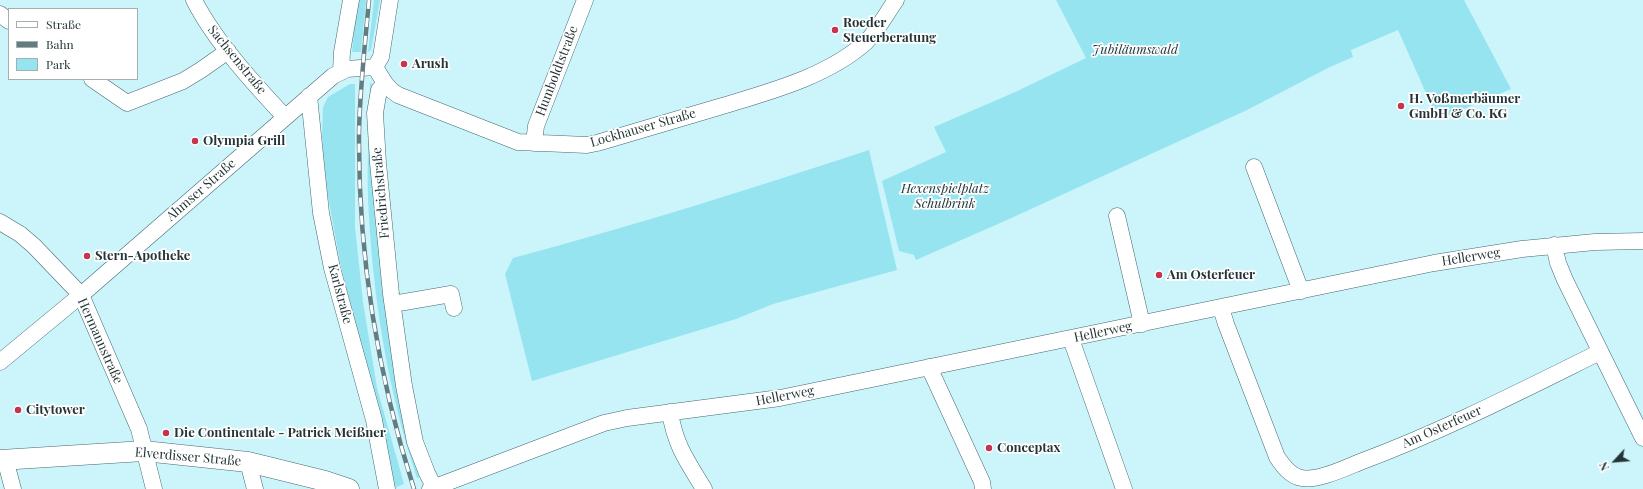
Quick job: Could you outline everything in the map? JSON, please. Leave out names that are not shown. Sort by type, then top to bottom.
[{"type":"main road","name":"Elverdisser Straße","points":[[3,459],[144,451],[248,462],[325,481],[349,489]]},
{"type":"street","name":"Sachsenstraße","points":[[194,0],[202,16],[228,51],[284,117]]},
{"type":"street","points":[[351,0],[342,52],[341,71],[375,67],[381,57],[390,0]]},
{"type":"street","name":"Humboldtstraße","points":[[534,143],[536,126],[585,0]]},
{"type":"street","name":"Lockhauser Straße","points":[[375,67],[385,84],[392,91],[518,142],[587,145],[780,88],[839,62],[853,53],[874,33],[896,0]]},
{"type":"street","points":[[0,14],[8,20]]},
{"type":"street","points":[[93,80],[127,103],[183,81],[228,51]]},
{"type":"street","name":"Ahmser Straße","points":[[0,362],[81,295],[284,117],[341,71]]},
{"type":"street","name":"Friedrichstraße","points":[[385,84],[379,90],[375,113],[384,227],[393,304],[404,386],[416,442],[433,488]]},
{"type":"street","name":"Karlstraße","points":[[310,96],[321,213],[332,268],[374,420],[387,489]]},
{"type":"street","points":[[1254,167],[1301,291]]},
{"type":"street","name":"Hellerweg","points":[[1117,216],[1142,324]]},
{"type":"street","name":"Hermannstraße","points":[[0,222],[20,234],[34,246],[81,295],[139,429],[154,489]]},
{"type":"street","name":"Hellerweg","points":[[433,488],[604,423],[627,418],[768,400],[1071,339],[1434,263],[1522,248],[1595,242],[1643,241]]},
{"type":"street","points":[[1554,245],[1561,268],[1600,352],[1643,438]]},
{"type":"street","points":[[393,304],[451,294],[454,308]]},
{"type":"street","name":"Am Osterfeuer","points":[[1221,308],[1277,457],[1282,465],[1292,474],[1301,478],[1316,477],[1338,470],[1420,438],[1600,352]]},
{"type":"street","points":[[1071,339],[1124,489]]},
{"type":"street","points":[[929,367],[982,482],[983,489]]},
{"type":"street","points":[[670,412],[678,444],[704,489]]},
{"type":"street","points":[[3,459],[13,489]]},
{"type":"street","points":[[248,462],[255,489]]},
{"type":"green space","points":[[357,0],[366,0],[361,52],[352,52]]},
{"type":"green space","points":[[374,0],[380,0],[371,50],[368,52]]},
{"type":"green space","points":[[1056,0],[1464,0],[1511,89],[1438,120],[1398,30],[1351,50],[1353,57],[1330,67],[1247,110],[1007,220],[916,260],[914,255],[899,251],[882,181],[946,152],[934,127],[1013,93],[1086,58]]},
{"type":"green space","points":[[370,83],[375,85],[373,102],[424,476],[417,478],[397,410],[389,375],[377,305],[368,198]]},
{"type":"green space","points":[[350,84],[355,84],[355,227],[363,302],[377,388],[404,484],[394,488],[340,262],[325,180],[322,137],[323,107],[328,97]]},
{"type":"green space","points":[[869,150],[897,270],[773,304],[736,319],[532,381],[505,274],[513,258],[692,207]]},
{"type":"railway","points":[[369,0],[359,132],[362,223],[366,268],[380,357],[401,445],[414,489]]},
{"type":"place","name":"Roeder Steuerberatung","points":[[835,30]]},
{"type":"place","name":"Arush","points":[[404,64]]},
{"type":"place","name":"H. Voßmerbäumer GmbH & Co. KG","points":[[1401,106]]},
{"type":"place","name":"Olympia Grill","points":[[195,141]]},
{"type":"place","name":"Stern-Apotheke","points":[[87,256]]},
{"type":"place","name":"Am Osterfeuer","points":[[1159,275]]},
{"type":"place","name":"Citytower","points":[[18,410]]},
{"type":"place","name":"Die Continentale - Patrick Meißner","points":[[166,433]]},
{"type":"place","name":"Conceptax","points":[[989,448]]},
{"type":"park label","name":"Jubiläumswald","points":[[1135,50]]},
{"type":"park label","name":"Hexenspielplatz Schulbrink","points":[[945,196]]}]
